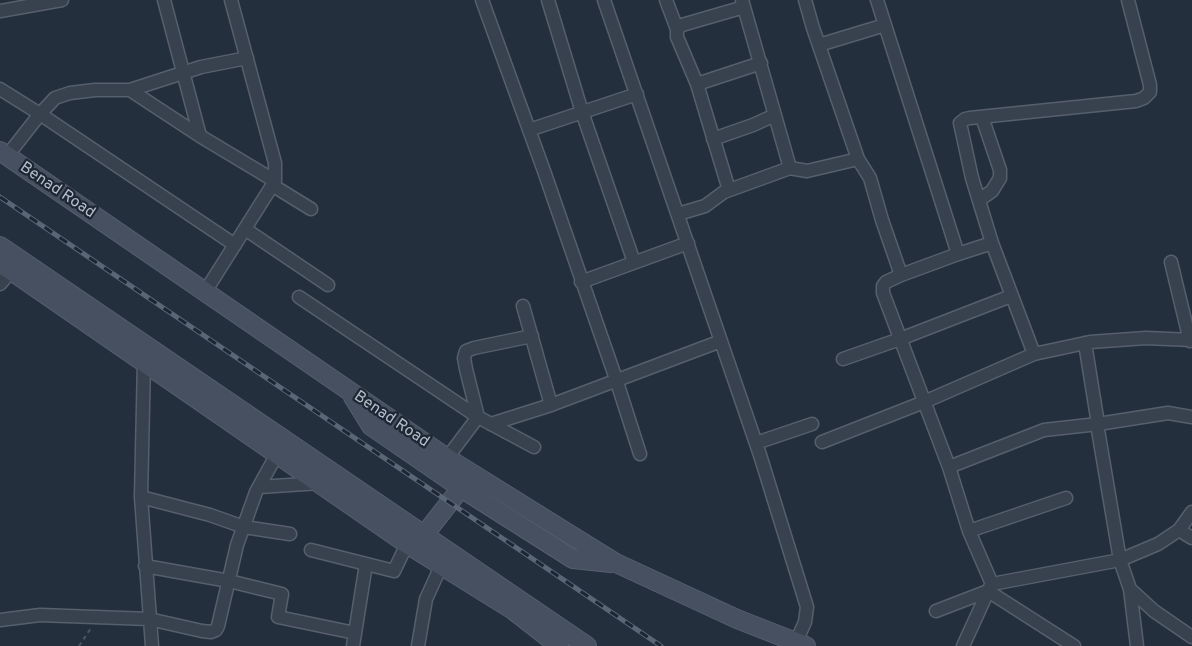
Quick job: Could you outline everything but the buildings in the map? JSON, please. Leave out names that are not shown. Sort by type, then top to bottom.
[{"type":"street","points":[[0,11],[62,0]]},
{"type":"street","points":[[164,0],[200,136]]},
{"type":"street","points":[[205,292],[274,183],[275,163],[231,0]]},
{"type":"street","points":[[482,0],[529,130],[640,454]]},
{"type":"street","points":[[548,0],[582,112],[634,262]]},
{"type":"street","points":[[604,0],[756,443],[807,607],[801,644]]},
{"type":"street","points":[[666,0],[677,29],[677,37],[696,84],[729,190]]},
{"type":"street","points":[[805,0],[858,159],[870,178],[882,220],[902,275]]},
{"type":"street","points":[[877,0],[958,254]]},
{"type":"street","points":[[1034,354],[992,243],[972,178],[960,123],[965,119],[1136,101],[1144,98],[1150,92],[1150,85],[1128,0]]},
{"type":"street","points":[[677,29],[682,25],[744,3],[790,168]]},
{"type":"street","points":[[819,45],[885,25]]},
{"type":"street","points":[[4,154],[55,98],[70,92],[130,90],[201,67],[247,58]]},
{"type":"street","points":[[696,84],[761,63]]},
{"type":"street","points":[[0,89],[235,245]]},
{"type":"street","points":[[130,90],[311,209]]},
{"type":"street","points":[[529,130],[637,94]]},
{"type":"street","points":[[713,139],[775,115]]},
{"type":"street","points":[[979,200],[992,191],[1000,178],[1000,170],[982,117]]},
{"type":"street","name":"Benad Road","points":[[4,154],[447,458],[616,563],[737,619],[801,644]]},
{"type":"street","points":[[678,214],[705,206],[729,190],[790,168],[807,171],[858,159]]},
{"type":"street","points":[[245,229],[328,286]]},
{"type":"street","points":[[581,282],[688,243]]},
{"type":"street","points":[[992,243],[886,282],[882,286],[883,293],[949,467],[969,531],[990,587],[1074,646]]},
{"type":"street","points":[[0,246],[147,355],[178,386],[242,428],[407,544],[442,564],[513,610],[550,643]]},
{"type":"street","points":[[822,442],[924,402],[1034,354],[1085,343],[1146,338],[1191,340],[1171,262]]},
{"type":"street","points":[[0,284],[6,266],[424,535],[587,646]]},
{"type":"street","points":[[843,359],[1011,296]]},
{"type":"street","points":[[299,297],[478,417],[534,447]]},
{"type":"street","points":[[523,306],[551,405]]},
{"type":"street","points":[[478,417],[466,369],[464,358],[466,352],[474,348],[532,336]]},
{"type":"street","points":[[491,424],[551,405],[721,341]]},
{"type":"street","points":[[1085,343],[1120,560],[1130,589],[1137,646]]},
{"type":"street","points":[[147,355],[140,497],[152,646]]},
{"type":"street","points":[[349,390],[371,426],[460,488],[573,558],[616,563]]},
{"type":"street","points":[[949,467],[1044,430],[1168,413],[1192,417]]},
{"type":"street","points":[[447,458],[478,417]]},
{"type":"street","points":[[756,443],[812,424]]},
{"type":"street","points":[[0,620],[40,615],[149,619],[211,632],[216,630],[244,527],[259,487],[277,454]]},
{"type":"street","points":[[259,487],[320,483]]},
{"type":"street","points":[[424,535],[460,488]]},
{"type":"street","points":[[140,497],[210,515],[244,527],[290,534]]},
{"type":"street","points":[[969,531],[1066,498]]},
{"type":"street","points":[[936,611],[990,587],[1120,560],[1158,544],[1179,530],[1192,512]]},
{"type":"street","points":[[1179,530],[1192,538]]},
{"type":"street","points":[[311,550],[394,571],[407,544]]},
{"type":"street","points":[[145,566],[229,581],[282,594],[278,617],[354,640],[366,564]]},
{"type":"street","points":[[418,646],[426,599],[442,564]]},
{"type":"street","points":[[963,646],[990,587]]},
{"type":"street","points":[[1130,589],[1154,611],[1192,637]]},
{"type":"path","points":[[79,646],[97,617]]},
{"type":"railway","points":[[0,197],[661,646]]}]
